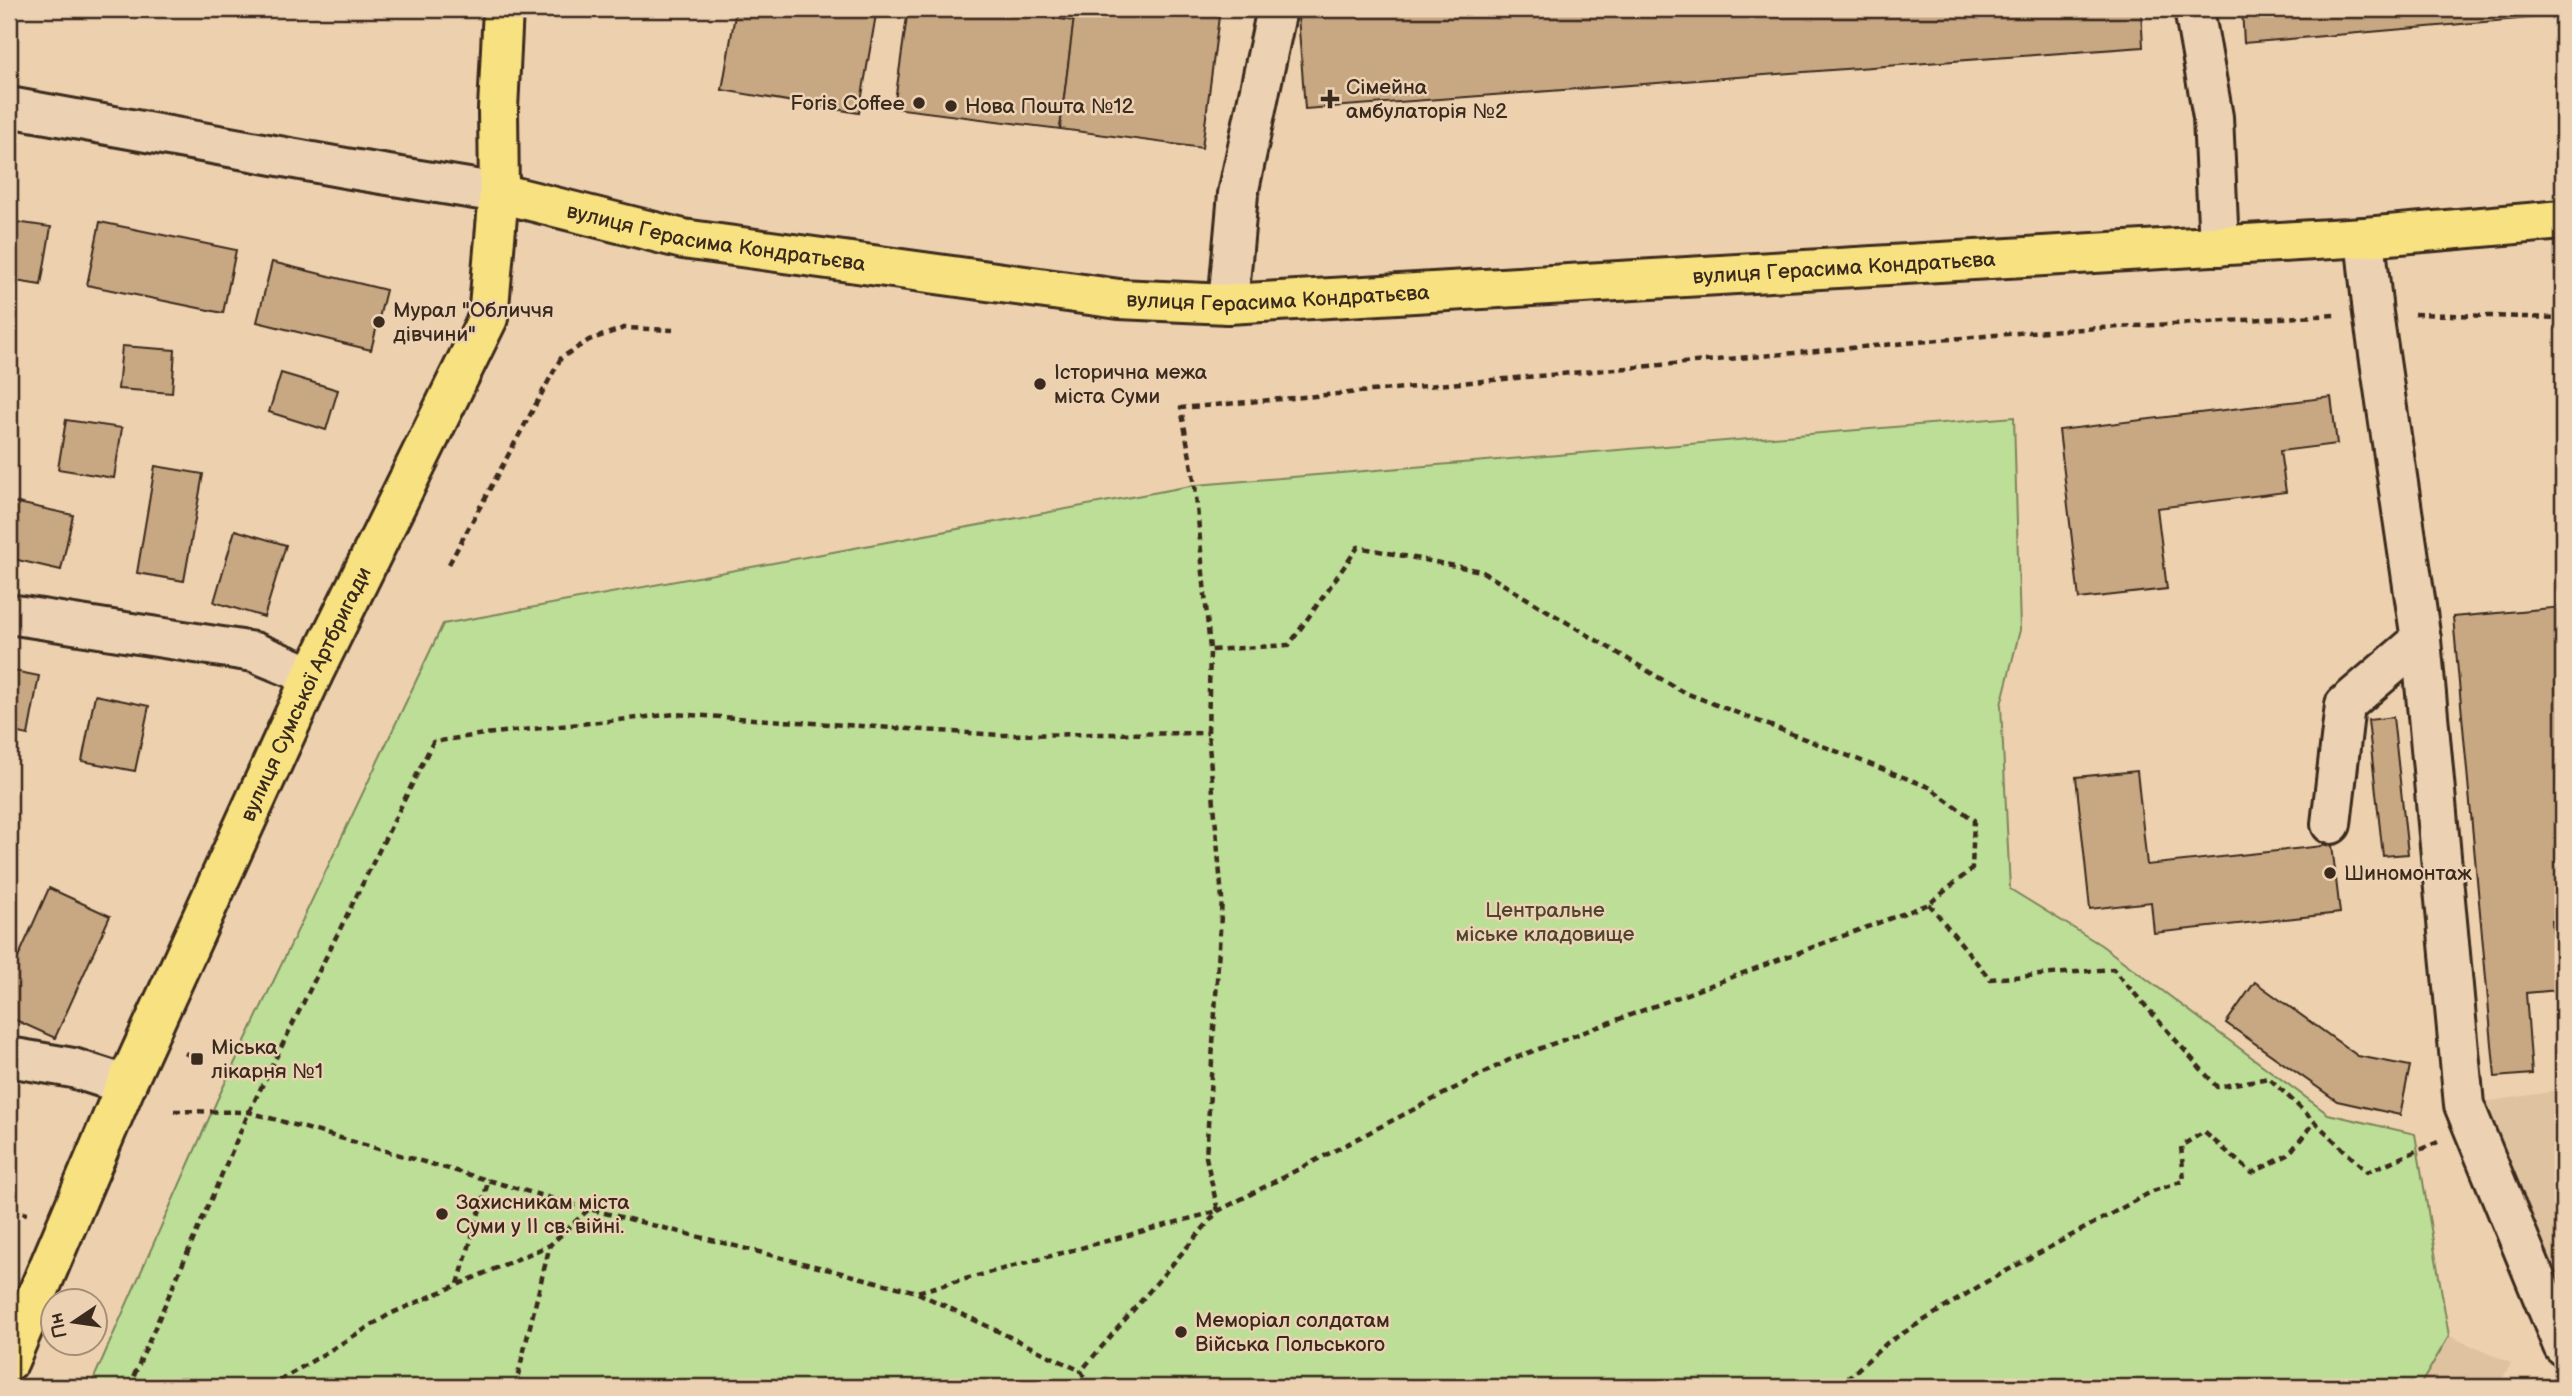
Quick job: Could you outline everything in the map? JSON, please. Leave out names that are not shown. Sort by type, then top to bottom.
[{"type":"main road","name":"вулиця Сумської Артбригади","points":[[9,1361],[126,1085],[313,676],[488,318],[499,193],[498,108],[503,9]]},
{"type":"main road","name":"вулиця Герасима Кондратьєва","points":[[499,193],[683,239],[1119,299],[1228,304],[2365,237],[2563,220]]},
{"type":"street","points":[[1228,304],[1238,194],[1278,9]]},
{"type":"street","points":[[2194,9],[2213,117],[2219,246]]},
{"type":"street","name":"вулиця Герасима Кондратьєва","points":[[9,107],[499,193]]},
{"type":"street","points":[[2365,237],[2373,313],[2421,640],[2463,1105],[2563,1346]]},
{"type":"street","points":[[9,614],[254,652],[313,676]]},
{"type":"street","points":[[2331,824],[2344,705],[2421,640]]},
{"type":"street","points":[[9,1057],[73,1068],[126,1085]]},
{"type":"path","points":[[1218,1211],[1206,1157],[1222,900],[1208,733],[1210,650],[1195,485],[1181,408],[2029,332],[2373,313],[2563,318]]},
{"type":"path","points":[[449,564],[561,358],[589,340],[624,328],[673,330]]},
{"type":"path","points":[[917,1292],[1218,1211],[1509,1060],[1928,904],[1972,869],[1974,820],[1929,787],[1683,692],[1481,571],[1358,547],[1289,645],[1210,650]]},
{"type":"path","points":[[129,1387],[249,1112],[433,742],[675,714],[1001,735],[1208,733]]},
{"type":"path","points":[[1928,904],[1990,979],[2113,970],[2217,1087],[2269,1078],[2367,1172],[2473,1127]]},
{"type":"path","points":[[174,1111],[249,1112],[589,1209],[917,1292],[1081,1371],[1090,1387]]},
{"type":"path","points":[[1838,1387],[1887,1343],[1986,1282],[2153,1191],[2184,1181],[2181,1146],[2204,1132],[2252,1173],[2288,1155],[2315,1122]]},
{"type":"path","points":[[458,1284],[489,1179]]},
{"type":"path","points":[[269,1387],[390,1314],[550,1245],[589,1209]]},
{"type":"path","points":[[1081,1371],[1218,1211]]},
{"type":"path","points":[[515,1387],[550,1245]]},
{"type":"shaded area","points":[[2563,1090],[2563,1346],[2464,1105]]},
{"type":"shaded area","points":[[2449,1336],[2511,1363],[2498,1387],[2419,1387]]},
{"type":"green space","name":"Центральне міське кладовище","points":[[2014,417],[2020,630],[2001,705],[2010,889],[2101,945],[2328,1114],[2415,1134],[2449,1336],[2419,1387],[90,1387],[103,1358],[108,1358],[108,1346],[218,1098],[443,624],[1196,485]]},
{"type":"building","points":[[736,9],[877,9],[859,113],[722,90]]},
{"type":"building","points":[[908,9],[988,9],[1074,21],[1060,129],[894,108]]},
{"type":"building","points":[[1075,9],[1220,9],[1202,148],[1060,129]]},
{"type":"building","points":[[1402,9],[2141,9],[2143,47],[1305,109],[1298,16]]},
{"type":"building","points":[[2242,9],[2563,9],[2563,15],[2244,43]]},
{"type":"building","points":[[9,221],[51,227],[41,285],[9,280]]},
{"type":"building","points":[[100,222],[236,250],[223,313],[87,285]]},
{"type":"building","points":[[272,262],[386,290],[371,350],[257,322]]},
{"type":"building","points":[[122,346],[175,350],[172,393],[118,389]]},
{"type":"building","points":[[281,373],[338,390],[326,430],[269,412]]},
{"type":"building","points":[[2331,397],[2337,444],[2280,451],[2286,492],[2157,508],[2167,589],[2079,599],[2059,430]]},
{"type":"building","points":[[66,420],[122,428],[114,478],[58,469]]},
{"type":"building","points":[[155,466],[203,474],[184,581],[137,573]]},
{"type":"building","points":[[9,501],[73,515],[61,570],[9,558]]},
{"type":"building","points":[[235,530],[286,545],[264,617],[214,602]]},
{"type":"building","points":[[2563,607],[2563,920],[2552,921],[2558,990],[2526,993],[2532,1074],[2495,1077],[2453,617]]},
{"type":"building","points":[[9,670],[39,676],[28,735],[9,731]]},
{"type":"building","points":[[95,695],[149,706],[135,771],[82,761]]},
{"type":"building","points":[[2393,717],[2408,854],[2383,856],[2368,720]]},
{"type":"building","points":[[2137,771],[2147,865],[2332,845],[2340,913],[2154,933],[2151,902],[2090,909],[2076,777]]},
{"type":"building","points":[[49,888],[110,916],[55,1038],[9,1017],[9,978]]},
{"type":"building","points":[[2255,982],[2358,1056],[2410,1066],[2400,1115],[2337,1101],[2226,1023]]},
{"type":"place","name":"Сімейна амбулаторія №2","points":[[1330,99]]},
{"type":"place","name":"Foris Coffee","points":[[919,103]]},
{"type":"place","name":"Нова Пошта №12","points":[[951,106]]},
{"type":"place","name":"Мурал \"Обличчя дівчини\"","points":[[379,322]]},
{"type":"place","name":"Історична межа міста Суми","points":[[1040,384]]},
{"type":"place","name":"Шиномонтаж","points":[[2330,873]]},
{"type":"place","name":"Міська лікарня №1","points":[[197,1059]]},
{"type":"place","name":"Захисникам міста Суми у ІІ св. війні.","points":[[442,1214]]},
{"type":"place","name":"Меморіал солдатам Війська Польського","points":[[1181,1332]]}]
